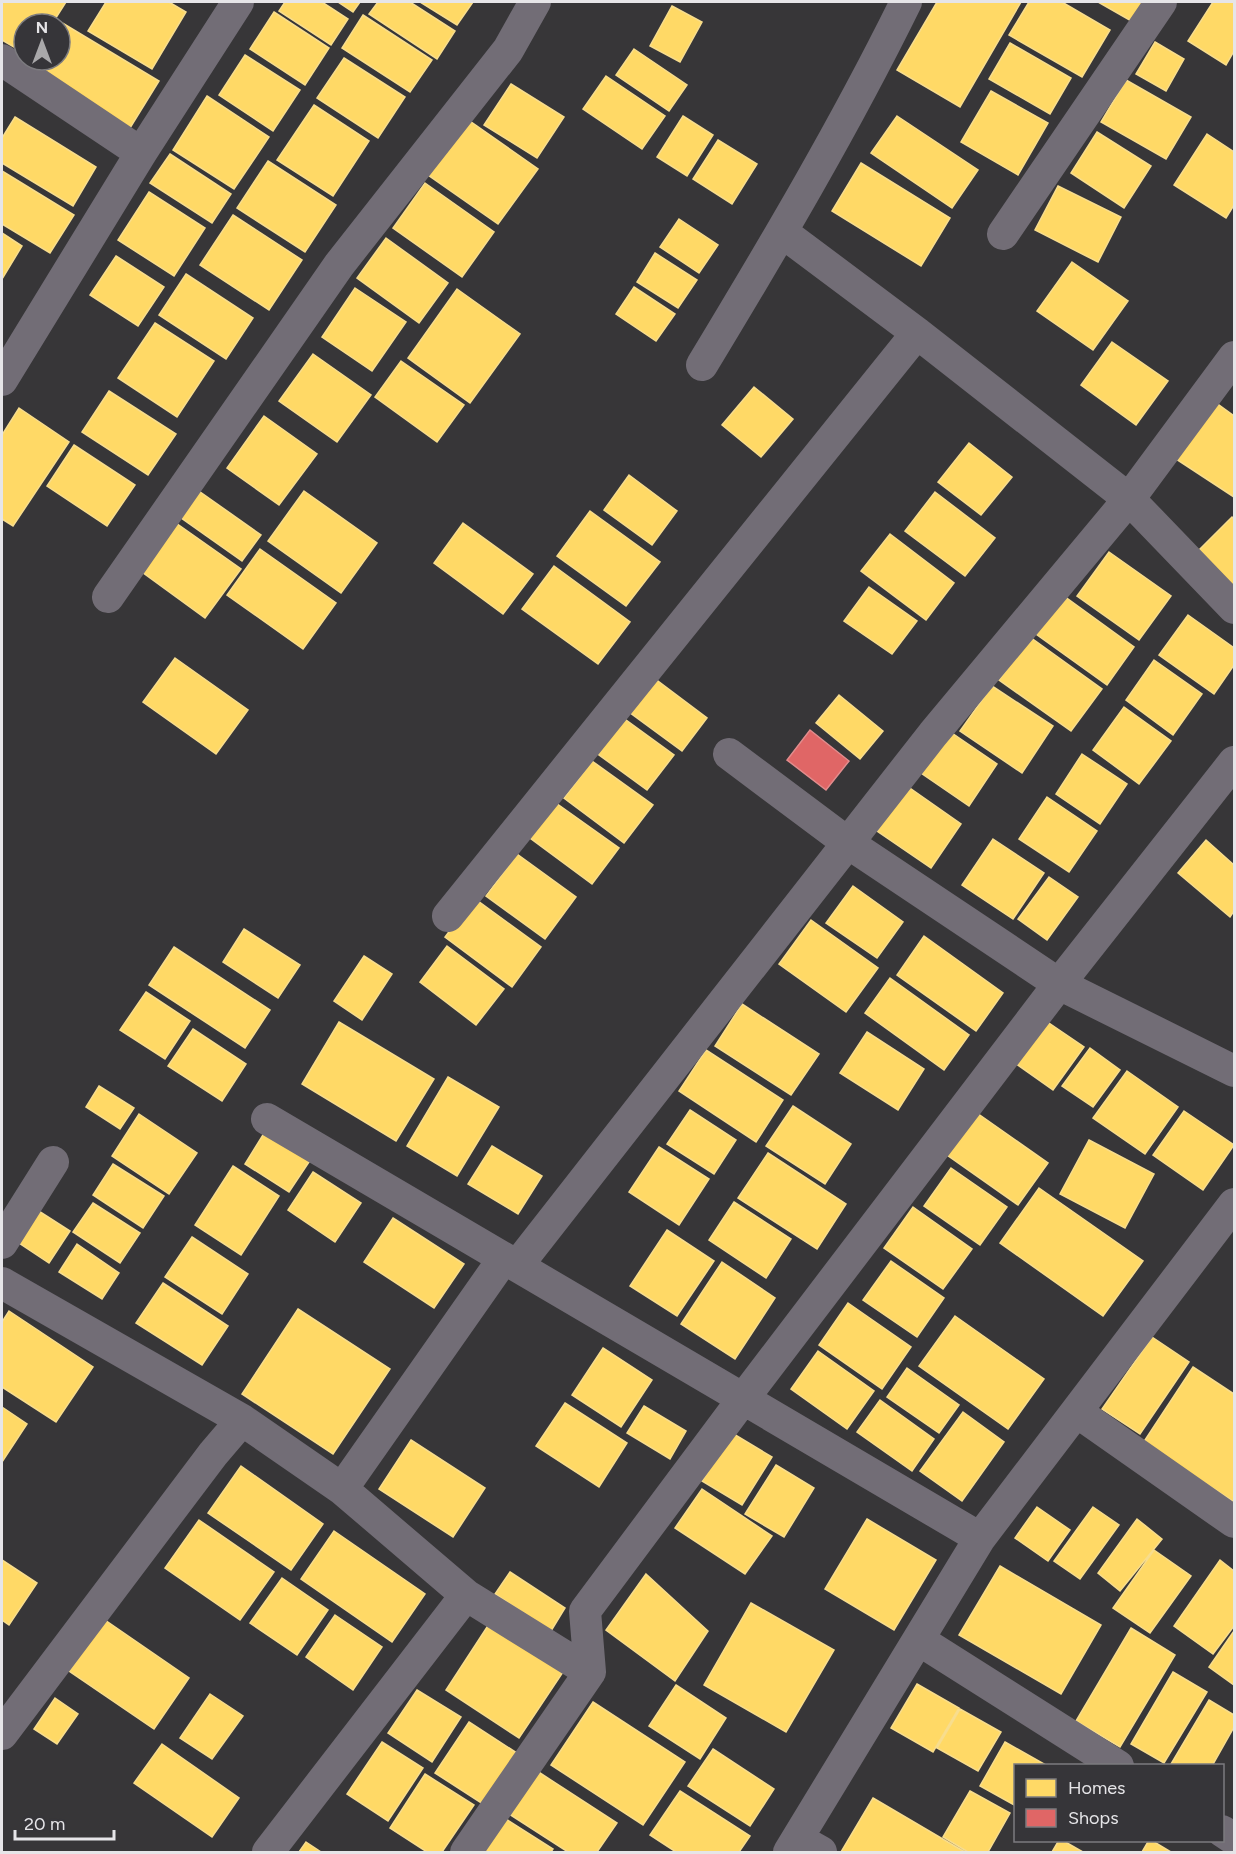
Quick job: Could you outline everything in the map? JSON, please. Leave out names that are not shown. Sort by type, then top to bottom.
[{"type":"street","points":[[2,380],[141,153],[238,2]]},
{"type":"street","points":[[108,597],[339,265],[508,50],[535,2]]},
{"type":"street","points":[[702,365],[782,231],[867,81],[906,2]]},
{"type":"street","points":[[1003,234],[1161,2]]},
{"type":"street","points":[[2,60],[141,153]]},
{"type":"street","points":[[782,231],[1129,499],[1234,608]]},
{"type":"street","points":[[448,916],[917,333]]},
{"type":"street","points":[[342,1489],[510,1262],[848,843],[933,734],[1129,499],[1234,357]]},
{"type":"street","points":[[729,754],[848,843],[1059,984],[1234,1071]]},
{"type":"street","points":[[466,1852],[590,1672],[585,1611],[743,1399],[1059,984],[1234,762]]},
{"type":"street","points":[[267,1119],[980,1538]]},
{"type":"street","points":[[2,1243],[53,1162]]},
{"type":"street","points":[[803,1848],[919,1640],[980,1538],[1234,1204]]},
{"type":"street","points":[[2,1283],[242,1420],[342,1489],[466,1595],[590,1672]]},
{"type":"street","points":[[1077,1412],[1234,1521]]},
{"type":"street","points":[[2,1734],[213,1454],[242,1420]]},
{"type":"street","points":[[268,1852],[466,1595]]},
{"type":"street","points":[[919,1640],[1115,1764]]},
{"type":"building: Homes","points":[[2,2],[66,2],[60,12],[12,12],[12,46],[2,40]]},
{"type":"building: Homes","points":[[106,2],[169,2],[186,12],[152,69],[88,31]]},
{"type":"building: Homes","points":[[285,2],[322,2],[348,19],[331,45],[279,11]]},
{"type":"building: Homes","points":[[338,2],[360,2],[353,12]]},
{"type":"building: Homes","points":[[378,2],[410,2],[455,31],[437,59],[369,14]]},
{"type":"building: Homes","points":[[420,2],[473,2],[457,25]]},
{"type":"building: Homes","points":[[937,2],[1021,2],[960,107],[897,70]]},
{"type":"building: Homes","points":[[1029,2],[1062,2],[1110,30],[1082,77],[1009,35]]},
{"type":"building: Homes","points":[[1098,2],[1145,2],[1133,22]]},
{"type":"building: Homes","points":[[1213,2],[1234,2],[1234,51],[1226,65],[1188,41]]},
{"type":"building: Homes","points":[[672,6],[702,22],[680,62],[650,46]]},
{"type":"building: Homes","points":[[274,12],[329,48],[305,85],[250,49]]},
{"type":"building: Homes","points":[[363,15],[432,60],[410,92],[342,48]]},
{"type":"building: Homes","points":[[72,29],[159,81],[130,128],[38,72],[72,72]]},
{"type":"building: Homes","points":[[1155,42],[1184,59],[1166,91],[1136,74]]},
{"type":"building: Homes","points":[[1010,43],[1071,78],[1050,114],[989,79]]},
{"type":"building: Homes","points":[[634,49],[687,85],[669,111],[616,75]]},
{"type":"building: Homes","points":[[245,55],[300,90],[273,131],[219,95]]},
{"type":"building: Homes","points":[[344,58],[405,97],[378,138],[317,98]]},
{"type":"building: Homes","points":[[606,76],[665,116],[642,149],[583,109]]},
{"type":"building: Homes","points":[[1126,80],[1191,117],[1166,159],[1101,122]]},
{"type":"building: Homes","points":[[511,84],[564,117],[537,158],[484,125]]},
{"type":"building: Homes","points":[[991,91],[1048,123],[1018,175],[961,142]]},
{"type":"building: Homes","points":[[207,96],[269,137],[234,189],[173,150]]},
{"type":"building: Homes","points":[[314,105],[369,141],[333,196],[277,160]]},
{"type":"building: Homes","points":[[683,116],[713,135],[687,176],[657,157]]},
{"type":"building: Homes","points":[[897,116],[978,170],[952,208],[871,153]]},
{"type":"building: Homes","points":[[15,117],[96,167],[73,206],[2,163],[2,138]]},
{"type":"building: Homes","points":[[467,119],[538,169],[498,224],[428,175]]},
{"type":"building: Homes","points":[[1097,132],[1151,166],[1124,208],[1071,173]]},
{"type":"building: Homes","points":[[1207,134],[1234,152],[1234,205],[1226,218],[1174,185]]},
{"type":"building: Homes","points":[[718,140],[757,164],[732,204],[693,179]]},
{"type":"building: Homes","points":[[170,154],[231,194],[212,223],[150,183]]},
{"type":"building: Homes","points":[[268,161],[336,205],[305,252],[237,208]]},
{"type":"building: Homes","points":[[861,163],[950,218],[921,266],[832,211]]},
{"type":"building: Homes","points":[[2,171],[74,215],[50,253],[2,224]]},
{"type":"building: Homes","points":[[425,183],[494,232],[462,277],[393,228]]},
{"type":"building: Homes","points":[[1058,186],[1121,217],[1098,262],[1035,230]]},
{"type":"building: Homes","points":[[149,192],[205,228],[174,276],[118,240]]},
{"type":"building: Homes","points":[[233,215],[302,260],[269,310],[200,265]]},
{"type":"building: Homes","points":[[679,219],[718,245],[699,273],[660,247]]},
{"type":"building: Homes","points":[[2,233],[22,246],[2,279]]},
{"type":"building: Homes","points":[[386,238],[448,283],[419,323],[357,278]]},
{"type":"building: Homes","points":[[655,253],[697,280],[678,308],[637,282]]},
{"type":"building: Homes","points":[[116,256],[164,287],[138,326],[90,295]]},
{"type":"building: Homes","points":[[1072,262],[1128,301],[1093,350],[1037,311]]},
{"type":"building: Homes","points":[[186,274],[253,318],[226,359],[159,315]]},
{"type":"building: Homes","points":[[634,287],[675,314],[656,341],[616,314]]},
{"type":"building: Homes","points":[[355,288],[406,322],[372,371],[322,337]]},
{"type":"building: Homes","points":[[457,289],[520,334],[470,403],[408,358]]},
{"type":"building: Homes","points":[[155,323],[214,361],[177,417],[118,378]]},
{"type":"building: Homes","points":[[1112,342],[1168,381],[1136,425],[1081,385]]},
{"type":"building: Homes","points":[[313,354],[371,395],[337,442],[279,401]]},
{"type":"building: Homes","points":[[401,361],[464,405],[437,442],[375,397]]},
{"type":"building: Homes","points":[[754,387],[793,419],[761,457],[722,425]]},
{"type":"building: Homes","points":[[109,391],[176,434],[148,475],[82,432]]},
{"type":"building: Homes","points":[[1215,402],[1234,416],[1234,497],[1176,459]]},
{"type":"building: Homes","points":[[19,408],[69,442],[13,526],[2,519],[2,435]]},
{"type":"building: Homes","points":[[264,416],[317,454],[279,505],[227,468]]},
{"type":"building: Homes","points":[[969,443],[1012,477],[981,515],[938,482]]},
{"type":"building: Homes","points":[[74,445],[135,485],[107,526],[47,486]]},
{"type":"building: Homes","points":[[629,475],[677,511],[652,545],[604,510]]},
{"type":"building: Homes","points":[[196,489],[261,535],[242,561],[177,515]]},
{"type":"building: Homes","points":[[304,491],[377,543],[341,593],[268,541]]},
{"type":"building: Homes","points":[[935,492],[995,538],[965,576],[905,531]]},
{"type":"building: Homes","points":[[590,511],[660,562],[626,606],[557,556]]},
{"type":"building: Homes","points":[[1232,517],[1234,519],[1234,596],[1193,556]]},
{"type":"building: Homes","points":[[176,523],[241,569],[205,618],[142,572]]},
{"type":"building: Homes","points":[[463,523],[533,574],[503,614],[434,563]]},
{"type":"building: Homes","points":[[890,534],[954,583],[926,620],[861,571]]},
{"type":"building: Homes","points":[[260,549],[336,603],[303,649],[227,595]]},
{"type":"building: Homes","points":[[1109,552],[1171,596],[1139,640],[1077,596]]},
{"type":"building: Homes","points":[[554,566],[630,622],[598,664],[522,609]]},
{"type":"building: Homes","points":[[869,587],[917,621],[892,654],[844,621]]},
{"type":"building: Homes","points":[[1064,596],[1134,647],[1107,685],[1036,634]]},
{"type":"building: Homes","points":[[1188,615],[1234,648],[1234,665],[1214,694],[1159,655]]},
{"type":"building: Homes","points":[[1030,637],[1102,689],[1071,731],[999,680]]},
{"type":"building: Homes","points":[[175,658],[248,710],[216,754],[143,702]]},
{"type":"building: Homes","points":[[1154,660],[1202,694],[1173,735],[1126,700]]},
{"type":"building: Homes","points":[[654,678],[707,718],[682,751],[629,712]]},
{"type":"building: Homes","points":[[992,686],[1053,726],[1022,773],[960,731]]},
{"type":"building: Homes","points":[[839,695],[883,731],[860,759],[816,723]]},
{"type":"building: Homes","points":[[1124,707],[1171,741],[1139,784],[1093,750]]},
{"type":"building: Homes","points":[[622,717],[674,755],[647,790],[595,752]]},
{"type":"building: Homes","points":[[949,731],[997,764],[969,806],[921,773]]},
{"type":"building: Homes","points":[[1082,754],[1127,784],[1100,824],[1056,794]]},
{"type":"building: Homes","points":[[592,761],[653,805],[624,843],[564,798]]},
{"type":"building: Homes","points":[[907,786],[961,824],[931,868],[877,831]]},
{"type":"building: Homes","points":[[1047,797],[1097,831],[1069,872],[1019,839]]},
{"type":"building: Homes","points":[[556,803],[619,848],[592,884],[530,838]]},
{"type":"building: Homes","points":[[993,839],[1044,873],[1013,919],[962,885]]},
{"type":"building: Homes","points":[[1206,840],[1234,865],[1234,911],[1230,917],[1178,873]]},
{"type":"building: Homes","points":[[517,854],[576,897],[545,939],[486,896]]},
{"type":"building: Homes","points":[[1049,877],[1078,897],[1047,940],[1018,919]]},
{"type":"building: Homes","points":[[853,886],[903,922],[877,958],[826,923]]},
{"type":"building: Homes","points":[[474,898],[541,947],[512,987],[445,937]]},
{"type":"building: Homes","points":[[811,920],[878,968],[846,1012],[779,964]]},
{"type":"building: Homes","points":[[244,929],[300,965],[278,998],[223,962]]},
{"type":"building: Homes","points":[[924,936],[1003,993],[976,1031],[897,975]]},
{"type":"building: Homes","points":[[447,946],[504,989],[476,1025],[420,982]]},
{"type":"building: Homes","points":[[174,947],[270,1010],[245,1048],[149,985]]},
{"type":"building: Homes","points":[[364,956],[392,974],[362,1020],[334,1001]]},
{"type":"building: Homes","points":[[890,978],[969,1035],[944,1070],[865,1013]]},
{"type":"building: Homes","points":[[146,992],[190,1021],[165,1059],[120,1030]]},
{"type":"building: Homes","points":[[742,1004],[819,1054],[791,1095],[715,1046]]},
{"type":"building: Homes","points":[[1046,1021],[1084,1047],[1053,1090],[1015,1063]]},
{"type":"building: Homes","points":[[339,1022],[434,1079],[396,1141],[302,1084]]},
{"type":"building: Homes","points":[[193,1029],[246,1064],[222,1101],[168,1066]]},
{"type":"building: Homes","points":[[867,1032],[924,1069],[898,1110],[840,1073]]},
{"type":"building: Homes","points":[[1090,1048],[1120,1070],[1093,1107],[1062,1086]]},
{"type":"building: Homes","points":[[706,1050],[783,1100],[756,1142],[679,1091]]},
{"type":"building: Homes","points":[[1127,1071],[1178,1107],[1145,1154],[1093,1118]]},
{"type":"building: Homes","points":[[448,1077],[499,1107],[457,1176],[407,1146]]},
{"type":"building: Homes","points":[[99,1086],[134,1108],[120,1129],[86,1107]]},
{"type":"building: Homes","points":[[793,1106],[851,1144],[825,1184],[766,1146]]},
{"type":"building: Homes","points":[[690,1110],[736,1140],[714,1174],[667,1144]]},
{"type":"building: Homes","points":[[1184,1111],[1234,1145],[1203,1190],[1153,1155]]},
{"type":"building: Homes","points":[[977,1113],[1048,1163],[1018,1205],[947,1155]]},
{"type":"building: Homes","points":[[139,1114],[197,1153],[169,1194],[112,1156]]},
{"type":"building: Homes","points":[[266,1130],[311,1159],[289,1192],[245,1164]]},
{"type":"building: Homes","points":[[1089,1140],[1154,1174],[1125,1228],[1060,1194]]},
{"type":"building: Homes","points":[[492,1146],[542,1176],[518,1214],[468,1184]]},
{"type":"building: Homes","points":[[659,1147],[709,1179],[679,1225],[629,1192]]},
{"type":"building: Homes","points":[[768,1153],[846,1204],[817,1249],[738,1198]]},
{"type":"building: Homes","points":[[113,1164],[164,1196],[143,1228],[93,1195]]},
{"type":"building: Homes","points":[[233,1166],[279,1196],[241,1255],[195,1225]]},
{"type":"building: Homes","points":[[951,1168],[1007,1207],[980,1245],[924,1206]]},
{"type":"building: Homes","points":[[313,1172],[361,1203],[335,1242],[288,1210]]},
{"type":"building: Homes","points":[[1039,1188],[1143,1261],[1103,1316],[1000,1243]]},
{"type":"building: Homes","points":[[734,1202],[791,1239],[766,1278],[709,1240]]},
{"type":"building: Homes","points":[[93,1203],[140,1233],[120,1263],[73,1232]]},
{"type":"building: Homes","points":[[913,1207],[972,1249],[943,1289],[884,1248]]},
{"type":"building: Homes","points":[[34,1208],[70,1231],[49,1263],[13,1239]]},
{"type":"building: Homes","points":[[393,1218],[464,1264],[434,1308],[364,1262]]},
{"type":"building: Homes","points":[[667,1230],[714,1261],[677,1316],[630,1286]]},
{"type":"building: Homes","points":[[192,1237],[248,1274],[222,1314],[165,1277]]},
{"type":"building: Homes","points":[[77,1244],[119,1273],[102,1299],[59,1272]]},
{"type":"building: Homes","points":[[891,1261],[944,1298],[917,1337],[863,1300]]},
{"type":"building: Homes","points":[[722,1262],[775,1298],[735,1359],[681,1324]]},
{"type":"building: Homes","points":[[163,1283],[228,1326],[202,1365],[136,1323]]},
{"type":"building: Homes","points":[[848,1303],[911,1347],[882,1389],[819,1345]]},
{"type":"building: Homes","points":[[298,1309],[390,1369],[333,1454],[242,1394]]},
{"type":"building: Homes","points":[[9,1311],[93,1367],[56,1422],[2,1387],[2,1322]]},
{"type":"building: Homes","points":[[955,1316],[1044,1379],[1008,1429],[919,1366]]},
{"type":"building: Homes","points":[[1152,1337],[1189,1362],[1140,1434],[1102,1409]]},
{"type":"building: Homes","points":[[603,1348],[652,1380],[621,1427],[572,1395]]},
{"type":"building: Homes","points":[[818,1351],[874,1391],[847,1429],[791,1389]]},
{"type":"building: Homes","points":[[1193,1367],[1234,1394],[1234,1502],[1143,1443]]},
{"type":"building: Homes","points":[[907,1368],[959,1405],[939,1433],[887,1397]]},
{"type":"building: Homes","points":[[880,1400],[934,1439],[912,1471],[857,1432]]},
{"type":"building: Homes","points":[[565,1403],[627,1443],[599,1487],[536,1446]]},
{"type":"building: Homes","points":[[644,1406],[686,1431],[670,1459],[627,1433]]},
{"type":"building: Homes","points":[[2,1407],[27,1424],[2,1462]]},
{"type":"building: Homes","points":[[963,1412],[1004,1442],[962,1501],[920,1471]]},
{"type":"building: Homes","points":[[732,1433],[772,1457],[742,1505],[702,1481]]},
{"type":"building: Homes","points":[[411,1440],[485,1488],[453,1537],[379,1489]]},
{"type":"building: Homes","points":[[776,1465],[814,1488],[784,1537],[745,1514]]},
{"type":"building: Homes","points":[[241,1466],[323,1524],[291,1570],[208,1513]]},
{"type":"building: Homes","points":[[702,1489],[772,1536],[745,1574],[675,1528]]},
{"type":"building: Homes","points":[[1037,1507],[1070,1530],[1048,1561],[1015,1538]]},
{"type":"building: Homes","points":[[1093,1507],[1119,1525],[1080,1579],[1054,1561]]},
{"type":"building: Homes","points":[[867,1519],[936,1560],[894,1630],[825,1589]]},
{"type":"building: Homes","points":[[1137,1519],[1162,1539],[1120,1591],[1098,1573]]},
{"type":"building: Homes","points":[[199,1520],[274,1572],[240,1620],[165,1568]]},
{"type":"building: Homes","points":[[334,1531],[425,1594],[392,1642],[301,1579]]},
{"type":"building: Homes","points":[[1154,1550],[1191,1576],[1150,1633],[1113,1608]]},
{"type":"building: Homes","points":[[2,1560],[37,1583],[9,1625],[2,1620]]},
{"type":"building: Homes","points":[[1220,1560],[1234,1571],[1234,1626],[1213,1654],[1174,1626]]},
{"type":"building: Homes","points":[[1000,1566],[1101,1625],[1061,1694],[959,1635]]},
{"type":"building: Homes","points":[[510,1572],[565,1608],[551,1631],[495,1594]]},
{"type":"building: Homes","points":[[646,1574],[708,1631],[675,1681],[606,1630]]},
{"type":"building: Homes","points":[[282,1578],[328,1610],[297,1655],[250,1623]]},
{"type":"building: Homes","points":[[751,1603],[834,1650],[786,1732],[704,1685]]},
{"type":"building: Homes","points":[[335,1615],[382,1647],[353,1690],[306,1657]]},
{"type":"building: Homes","points":[[105,1620],[189,1678],[154,1729],[69,1671]]},
{"type":"building: Homes","points":[[489,1624],[563,1672],[519,1738],[446,1690]]},
{"type":"building: Homes","points":[[1131,1628],[1175,1655],[1120,1747],[1076,1721]]},
{"type":"building: Homes","points":[[1234,1631],[1234,1685],[1209,1667]]},
{"type":"building: Homes","points":[[1173,1672],[1207,1692],[1164,1763],[1131,1744]]},
{"type":"building: Homes","points":[[917,1684],[959,1708],[933,1752],[891,1728]]},
{"type":"building: Homes","points":[[676,1685],[726,1718],[700,1759],[649,1726]]},
{"type":"building: Homes","points":[[417,1690],[461,1717],[432,1762],[388,1733]]},
{"type":"building: Homes","points":[[210,1694],[243,1716],[212,1759],[180,1738]]},
{"type":"building: Homes","points":[[55,1698],[78,1714],[57,1744],[34,1729]]},
{"type":"building: Homes","points":[[1209,1700],[1234,1715],[1234,1727],[1213,1764],[1171,1764]]},
{"type":"building: Homes","points":[[593,1702],[685,1762],[643,1825],[551,1765]]},
{"type":"building: Homes","points":[[960,1709],[1001,1732],[978,1771],[937,1748]]},
{"type":"building: Homes","points":[[469,1722],[520,1755],[486,1806],[435,1773]]},
{"type":"building: Homes","points":[[382,1742],[423,1768],[388,1821],[347,1794]]},
{"type":"building: Homes","points":[[1005,1742],[1044,1764],[1014,1764],[1014,1805],[980,1786]]},
{"type":"building: Homes","points":[[162,1744],[239,1798],[212,1837],[134,1783]]},
{"type":"building: Homes","points":[[713,1749],[774,1789],[750,1826],[688,1786]]},
{"type":"building: Homes","points":[[537,1771],[617,1823],[597,1852],[568,1852],[509,1814]]},
{"type":"building: Homes","points":[[425,1774],[474,1805],[442,1852],[427,1852],[390,1828]]},
{"type":"building: Homes","points":[[680,1791],[750,1836],[739,1852],[676,1852],[650,1835]]},
{"type":"building: Homes","points":[[970,1791],[1010,1813],[988,1852],[968,1852],[943,1837]]},
{"type":"building: Homes","points":[[873,1798],[965,1852],[841,1852]]},
{"type":"building: Homes","points":[[506,1819],[553,1849],[551,1852],[484,1852]]},
{"type":"building: Homes","points":[[306,1842],[321,1852],[299,1852]]},
{"type":"building: Homes","points":[[1058,1842],[1066,1842],[1083,1852],[1052,1852]]},
{"type":"building: Homes","points":[[1148,1842],[1154,1842],[1171,1852],[1142,1852]]},
{"type":"building: Shops","points":[[810,730],[849,761],[826,790],[787,760]]}]
